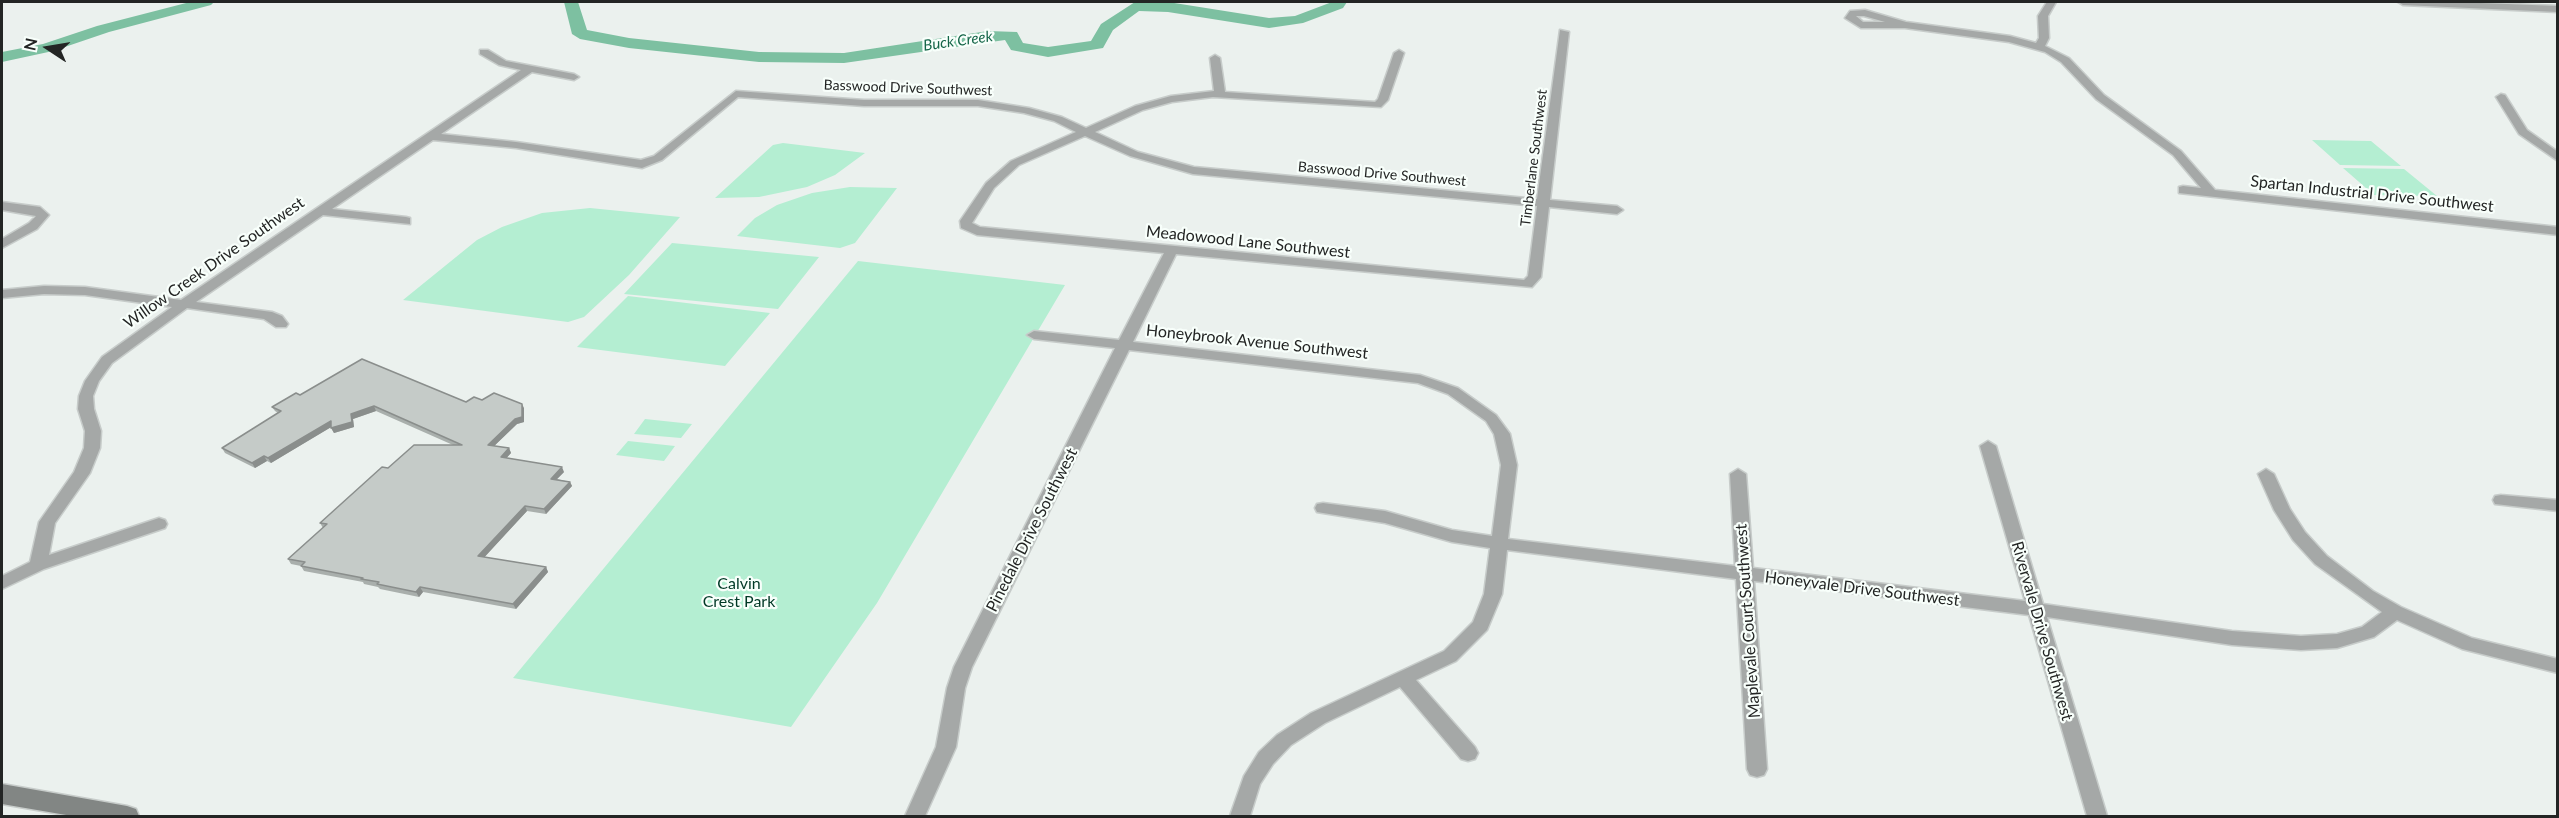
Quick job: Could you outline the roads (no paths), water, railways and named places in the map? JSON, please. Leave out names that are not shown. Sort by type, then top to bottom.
[{"type":"street","points":[[2040,46],[2044,38],[2043,16],[2051,2]]},
{"type":"street","points":[[2403,2],[2558,9]]},
{"type":"street","points":[[1905,25],[2010,39],[2040,46],[2059,56],[2100,97],[2177,153],[2193,169],[2211,193]]},
{"type":"street","name":"Timberlane Southwest","points":[[1527,284],[1534,277],[1564,32]]},
{"type":"street","points":[[484,52],[503,63],[574,77]]},
{"type":"street","points":[[1086,131],[1154,103],[1220,94],[1377,105],[1383,100],[1399,53]]},
{"type":"street","points":[[1215,58],[1220,94]]},
{"type":"street","name":"Willow Creek Drive Southwest","points":[[38,565],[47,522],[82,473],[92,448],[93,431],[86,404],[92,381],[116,352],[428,136],[529,69]]},
{"type":"street","name":"Basswood Drive Southwest","points":[[428,136],[516,145],[642,164],[658,158],[729,97],[740,93],[864,103],[986,104],[1045,115],[1086,131],[1145,159],[1205,172],[1617,210]]},
{"type":"street","points":[[2501,97],[2523,132],[2535,144],[2558,158]]},
{"type":"street","name":"Meadowood Lane Southwest","points":[[1086,131],[1008,168],[990,186],[966,220],[967,227],[977,231],[1171,251],[1527,284]]},
{"type":"street","name":"Spartan Industrial Drive Southwest","points":[[2182,190],[2558,231]]},
{"type":"street","points":[[2,206],[36,210],[41,212],[42,217],[33,226],[2,244]]},
{"type":"street","points":[[319,211],[406,221]]},
{"type":"street","name":"Pinedale Drive Southwest","points":[[915,816],[946,747],[956,688],[963,667],[1171,251]]},
{"type":"street","points":[[2,294],[68,290],[267,315],[277,319],[281,324]]},
{"type":"street","name":"Honeybrook Avenue Southwest","points":[[1034,335],[1398,375],[1431,382],[1471,402],[1496,424],[1507,447],[1509,465],[1493,594],[1481,625],[1467,642],[1450,656],[1318,718],[1284,740],[1266,758],[1251,782],[1240,816]]},
{"type":"street","name":"Rivervale Drive Southwest","points":[[1988,446],[2097,816]]},
{"type":"street","name":"Maplevale Court Southwest","points":[[1738,474],[1757,769]]},
{"type":"street","points":[[2266,474],[2282,510],[2308,547],[2348,582],[2396,612],[2478,647],[2558,666]]},
{"type":"street","points":[[2501,500],[2558,506]]},
{"type":"street","name":"Honeyvale Drive Southwest","points":[[1323,508],[1397,520],[1452,536],[1499,544],[2036,609],[2215,636],[2301,643],[2337,641],[2360,635],[2396,612]]},
{"type":"street","points":[[2,583],[38,565],[159,524]]},
{"type":"street","points":[[1404,679],[1468,753]]},
{"type":"street","points":[[2,794],[127,816]]},
{"type":"waterway","name":"Buck Creek","points":[[2,57],[47,48],[103,29],[206,2]]},
{"type":"waterway","name":"Buck Creek","points":[[571,2],[580,34],[629,43],[759,57],[844,58],[988,36],[1011,35],[1017,47],[1048,52],[1097,45],[1107,27],[1135,6],[1168,7],[1269,23],[1297,20],[1338,5],[1339,2]]},
{"type":"park label","name":"Calvin Crest Park","points":[[739,593]]}]
